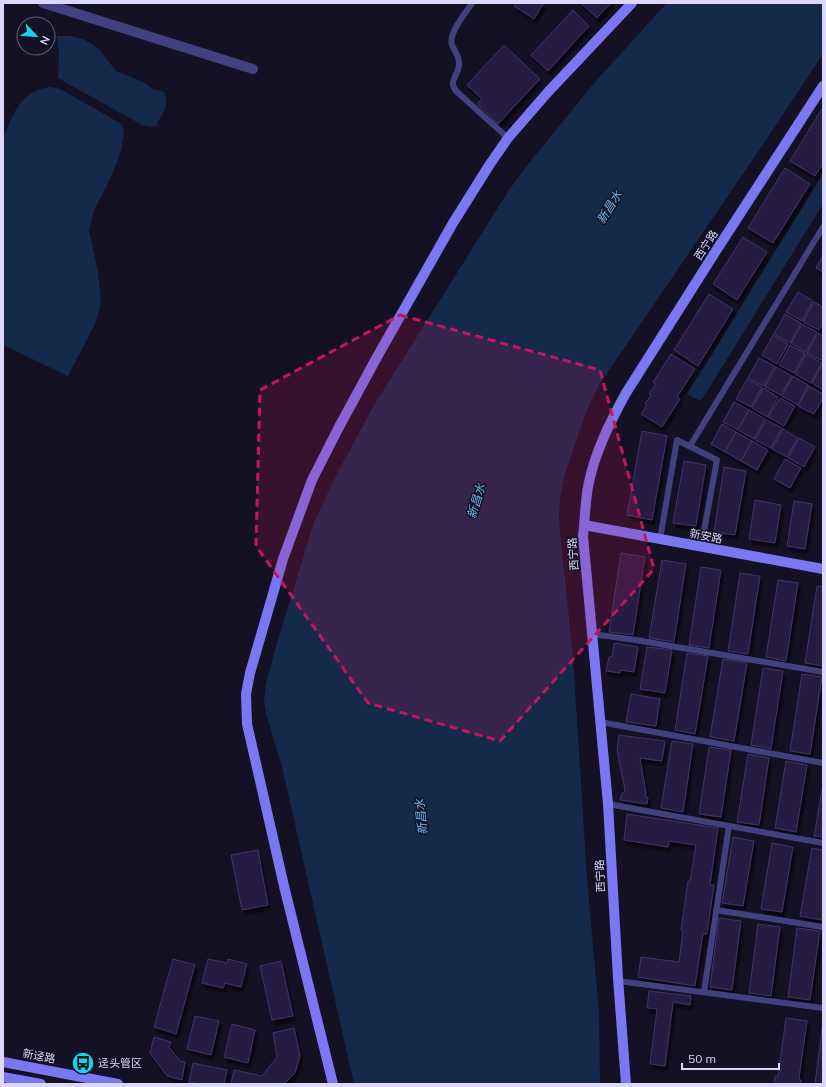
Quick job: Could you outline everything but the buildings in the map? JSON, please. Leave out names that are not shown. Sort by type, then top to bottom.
[{"type":"street","points":[[44,3],[253,69]]},
{"type":"street","points":[[332,1084],[284,886],[247,724],[246,694],[250,673],[283,559],[312,480],[377,356],[453,223],[508,138],[548,92],[632,3]]},
{"type":"street","name":"西宁路","points":[[626,1084],[618,981],[608,804],[583,536],[588,487],[600,448],[616,411],[626,393],[823,86]]},
{"type":"street","name":"新安路","points":[[584,525],[823,569]]},
{"type":"street","name":"新迳路","points":[[3,1062],[118,1084]]},
{"type":"street","points":[[3,1078],[41,1084]]},
{"type":"lane","points":[[472,3],[453,33],[451,40],[460,64],[459,70],[452,82],[453,88],[508,138]]},
{"type":"lane","points":[[690,446],[823,227]]},
{"type":"lane","points":[[660,539],[677,440],[717,460],[701,547]]},
{"type":"lane","points":[[592,634],[636,640],[823,672]]},
{"type":"lane","points":[[600,722],[823,763]]},
{"type":"lane","points":[[608,804],[823,843]]},
{"type":"lane","points":[[704,992],[729,826]]},
{"type":"lane","points":[[716,910],[823,927]]},
{"type":"lane","points":[[618,981],[823,1008]]},
{"type":"highlighted area","points":[[400,315],[600,370],[654,569],[500,741],[368,703],[256,546],[260,390]]},
{"type":"water","name":"新昌水","points":[[667,3],[823,3],[823,54],[599,385],[588,407],[565,473],[560,497],[559,521],[573,658],[587,878],[599,1012],[600,1084],[354,1084],[282,767],[266,714],[264,701],[266,684],[274,653],[314,522],[338,472],[373,407],[509,190],[595,82]]},
{"type":"water","points":[[57,36],[70,36],[83,39],[98,48],[116,71],[143,82],[153,89],[164,92],[166,97],[166,106],[156,126],[151,127],[142,125],[58,78],[59,52]]},
{"type":"water","points":[[50,87],[60,89],[120,123],[124,134],[118,160],[94,210],[89,230],[98,272],[101,304],[95,324],[68,376],[3,345],[3,138],[15,112],[24,99],[31,94]]},
{"type":"water","points":[[823,174],[823,204],[701,401],[687,394]]},
{"type":"place","name":"迳头管区","points":[[83,1063]]}]
